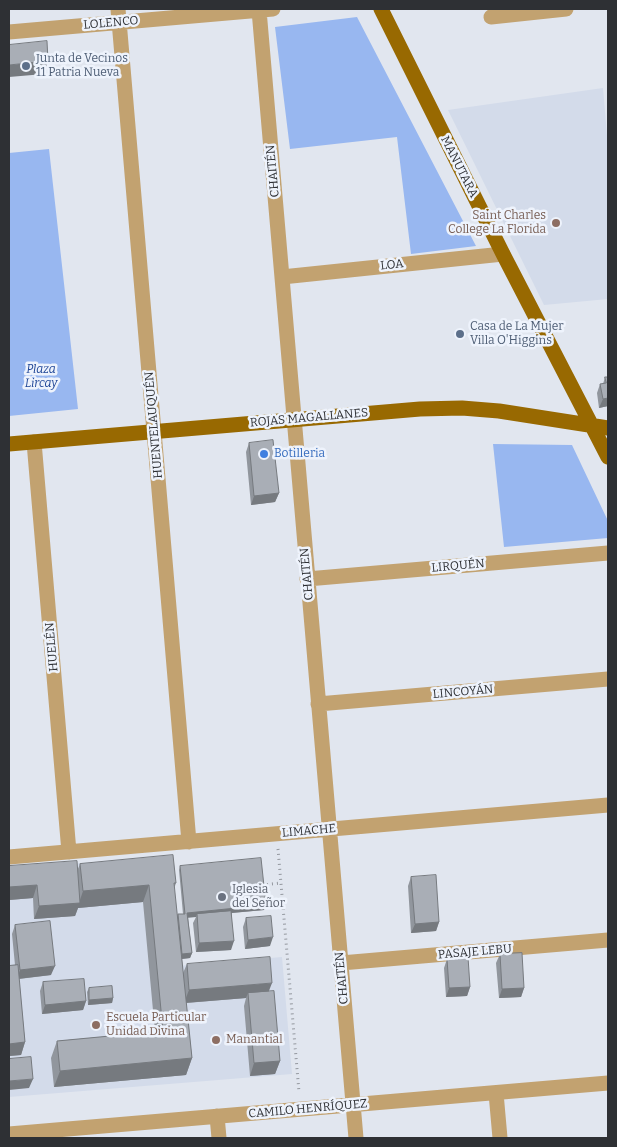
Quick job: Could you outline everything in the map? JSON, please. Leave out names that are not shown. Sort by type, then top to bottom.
[{"type":"main road","name":"MANUTARA","points":[[381,9],[503,254],[608,457]]},
{"type":"main road","name":"ROJAS MAGALLANES","points":[[9,444],[420,408],[462,408],[500,411],[608,428]]},
{"type":"street","name":"LOLENCO","points":[[9,32],[119,15],[266,9]]},
{"type":"street","name":"CHAITÉN","points":[[266,9],[282,277],[356,1138]]},
{"type":"street","points":[[491,17],[566,9]]},
{"type":"street","name":"HUENTELAUQUÉN","points":[[119,15],[189,842]]},
{"type":"street","name":"LOA","points":[[282,277],[503,254]]},
{"type":"street","name":"HUELÉN","points":[[34,442],[69,852]]},
{"type":"street","name":"LIRQUÉN","points":[[308,579],[608,553]]},
{"type":"street","name":"LINCOYÁN","points":[[318,704],[608,679]]},
{"type":"street","name":"LIMACHE","points":[[9,858],[608,805]]},
{"type":"street","name":"PASAJE LEBU","points":[[341,963],[608,940]]},
{"type":"street","name":"CAMILO HENRÍQUEZ","points":[[9,1134],[95,1132],[217,1116],[608,1083]]},
{"type":"street","points":[[496,1093],[500,1138]]},
{"type":"street","points":[[217,1116],[219,1138]]},
{"type":"path","points":[[277,834],[301,1109]]},
{"type":"path","points":[[262,885],[281,883]]},
{"type":"shaded area","name":"Saint Charles College La Florida","points":[[603,88],[608,147],[608,299],[544,305],[448,110]]},
{"type":"shaded area","name":"Escuela Particular Unidad Divina","points":[[167,856],[177,966],[282,957],[292,1074],[9,1097],[9,869]]},
{"type":"green space","points":[[357,17],[476,246],[411,254],[397,137],[290,149],[275,27]]},
{"type":"green space","name":"Plaza Lircay","points":[[49,149],[78,409],[9,416],[9,153]]},
{"type":"green space","points":[[493,444],[572,445],[608,521],[608,538],[504,547]]},
{"type":"building","points":[[47,41],[48,61],[9,65],[9,45]]},
{"type":"building","points":[[605,377],[608,377],[608,398],[603,399],[600,384],[606,383]]},
{"type":"building","points":[[273,440],[279,493],[254,496],[249,443]]},
{"type":"building","points":[[173,855],[176,883],[174,883],[192,1058],[60,1071],[57,1041],[163,1031],[149,885],[83,891],[80,864]]},
{"type":"building","name":"Iglesia del Señor","points":[[261,858],[266,905],[187,913],[192,953],[182,954],[178,914],[185,914],[180,866]]},
{"type":"building","points":[[77,861],[80,903],[39,906],[37,885],[9,887],[9,866]]},
{"type":"building","points":[[436,875],[439,922],[415,924],[411,877]]},
{"type":"building","points":[[231,911],[234,941],[199,943],[197,914]]},
{"type":"building","points":[[271,916],[273,937],[248,940],[246,918]]},
{"type":"building","points":[[50,921],[55,966],[20,970],[15,925]]},
{"type":"building","points":[[522,953],[524,988],[502,989],[500,954]]},
{"type":"building","points":[[270,957],[272,983],[189,990],[187,964]]},
{"type":"building","points":[[468,957],[470,987],[449,988],[447,959]]},
{"type":"building","points":[[18,965],[25,1042],[9,1044],[9,966]]},
{"type":"building","points":[[84,979],[86,1001],[45,1005],[43,982]]},
{"type":"building","points":[[112,986],[113,998],[89,1000],[89,988]]},
{"type":"building","points":[[274,991],[280,1061],[254,1063],[248,993]]},
{"type":"building","points":[[31,1057],[33,1079],[9,1081],[9,1059]]},
{"type":"place","name":"Junta de Vecinos 11 Patria Nueva","points":[[26,66]]},
{"type":"place","name":"Saint Charles College La Florida","points":[[556,223]]},
{"type":"place","name":"Casa de La Mujer Villa O'Higgins","points":[[460,334]]},
{"type":"place","name":"Botilleria","points":[[264,454]]},
{"type":"place","name":"Iglesia del Señor","points":[[222,897]]},
{"type":"place","name":"Escuela Particular Unidad Divina","points":[[96,1025]]},
{"type":"place","name":"Manantial","points":[[216,1040]]}]
